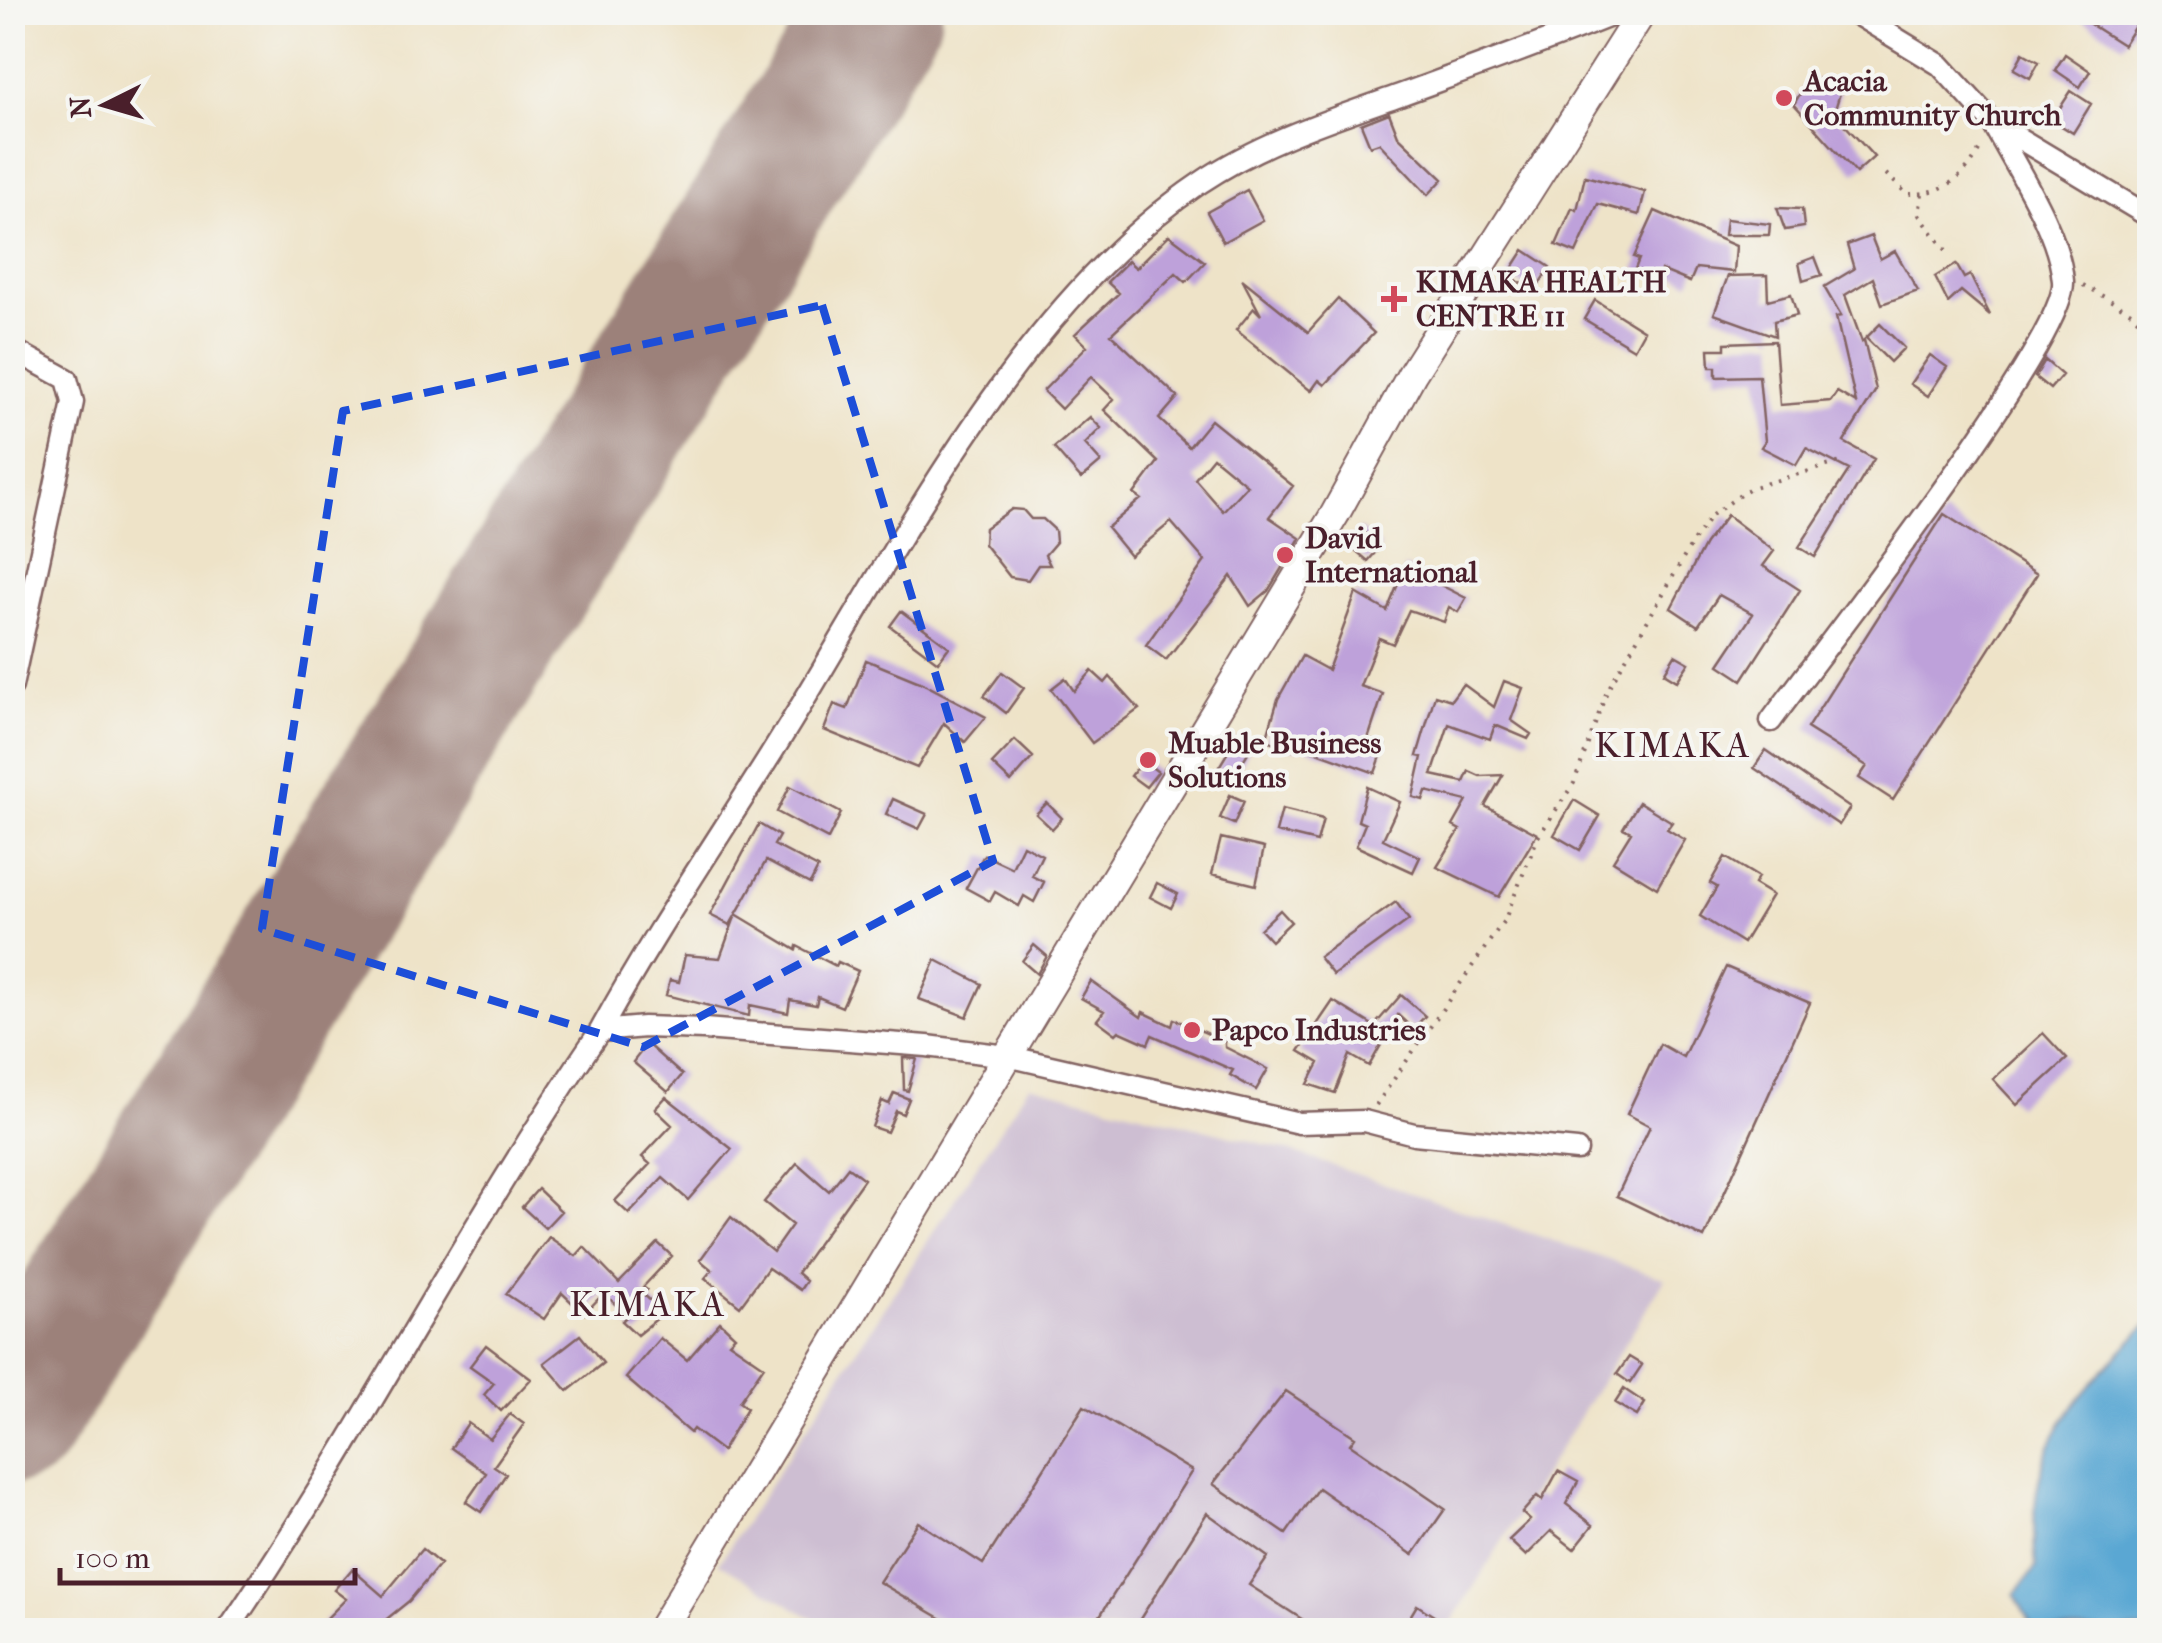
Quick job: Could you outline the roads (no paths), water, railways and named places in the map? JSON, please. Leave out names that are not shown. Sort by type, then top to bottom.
[{"type":"main road","points":[[660,1630],[1335,514],[1412,374],[1642,12]]},
{"type":"street","points":[[228,1630],[338,1462],[490,1199],[600,1031],[634,968],[700,869],[991,396],[1073,299],[1136,236],[1200,183],[1301,130],[1620,12]]},
{"type":"street","points":[[1772,720],[1958,471],[2039,343],[2061,298],[2063,281],[2050,234],[1992,122],[1940,65],[1853,12]]},
{"type":"street","points":[[1992,122],[2150,216]]},
{"type":"street","points":[[12,349],[67,379],[74,402],[12,686]]},
{"type":"street","points":[[600,1031],[644,1027],[704,1029],[853,1039],[1007,1056],[1299,1124],[1364,1121],[1414,1134],[1578,1150]]},
{"type":"water","points":[[2149,1323],[2149,1630],[2034,1630],[2015,1595],[2036,1567],[2034,1525],[2045,1457],[2075,1404]]},
{"type":"place","name":"Acacia Community Church","points":[[1784,98]]},
{"type":"place","name":"KIMAKA HEALTH CENTRE 11","points":[[1394,299]]},
{"type":"place","name":"David International","points":[[1285,555]]},
{"type":"place","name":"Muable Business Solutions","points":[[1148,760]]},
{"type":"place","name":"Papco Industries","points":[[1192,1030]]},
{"type":"district","name":"KIMAKA","points":[[1673,745]]},
{"type":"district","name":"KIMAKA","points":[[648,1304]]}]
